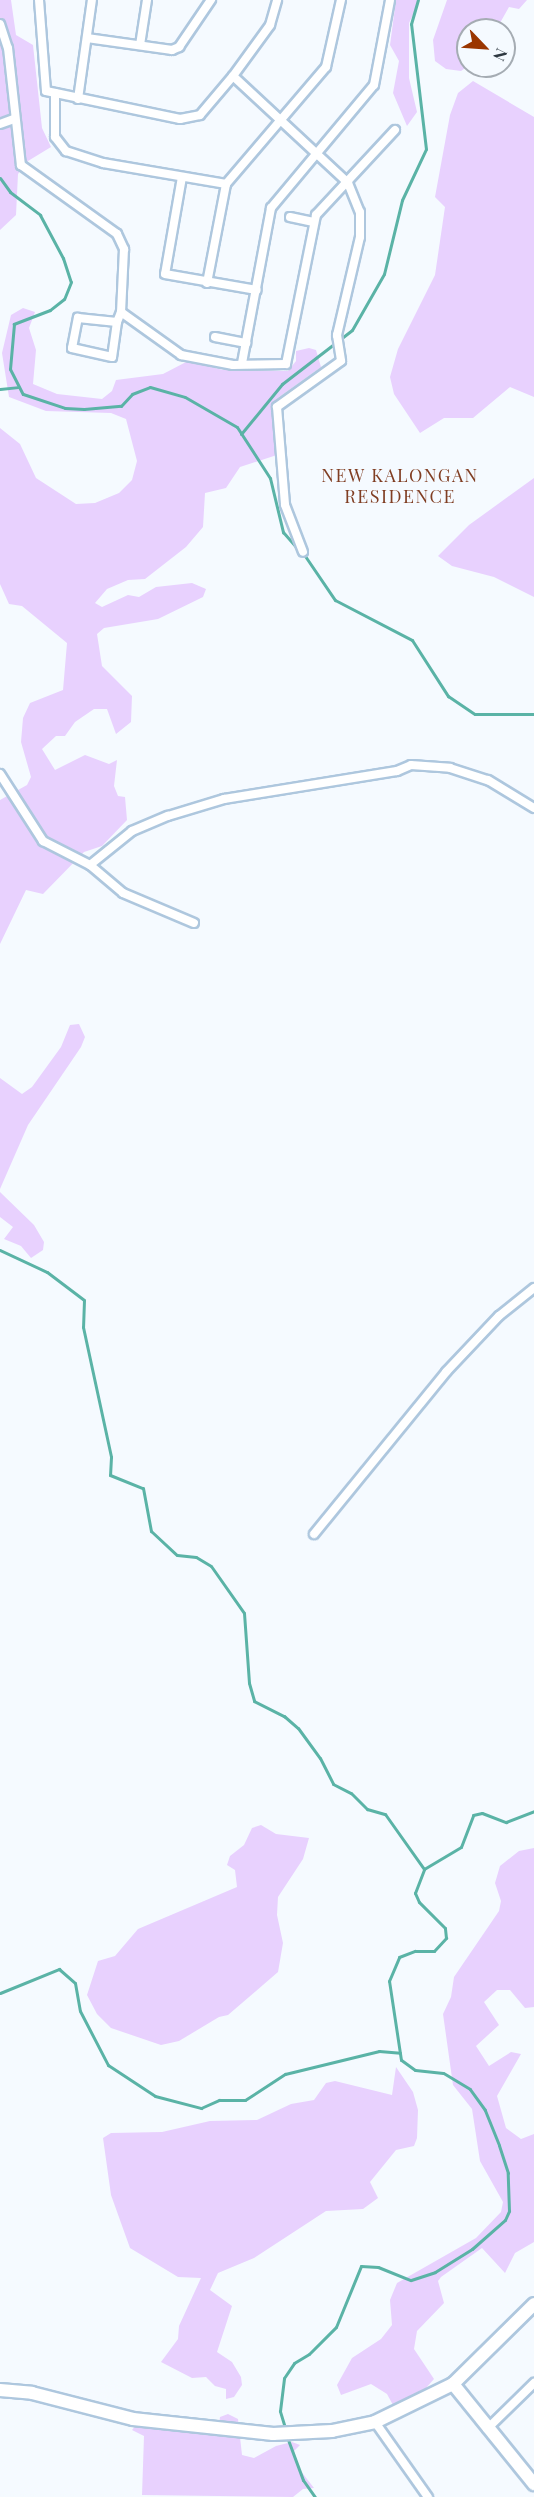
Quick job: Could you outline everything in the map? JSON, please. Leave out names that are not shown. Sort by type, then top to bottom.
[{"type":"main road","points":[[0,2390],[32,2393],[133,2419],[273,2434],[332,2432],[375,2422],[453,2384],[534,2304]]},
{"type":"main road","points":[[453,2384],[487,2429],[534,2484]]},
{"type":"street","points":[[39,0],[45,88],[78,99],[191,118],[200,115],[233,76],[270,25],[277,0]]},
{"type":"street","points":[[78,99],[92,0]]},
{"type":"street","points":[[140,45],[147,0]]},
{"type":"street","points":[[87,38],[176,49],[211,0]]},
{"type":"street","points":[[207,283],[226,184],[329,62],[340,0]]},
{"type":"street","points":[[242,363],[271,208],[319,154],[374,85],[390,0]]},
{"type":"street","points":[[0,24],[8,48],[14,119],[21,165],[123,242],[121,312],[117,322],[112,357],[72,348],[78,318],[117,322]]},
{"type":"street","points":[[233,76],[348,183],[361,224],[338,335],[341,361],[277,407],[285,505],[303,552]]},
{"type":"street","points":[[55,93],[55,137],[66,151],[103,163],[226,184]]},
{"type":"street","points":[[0,124],[14,119]]},
{"type":"street","points":[[121,312],[182,355],[242,363],[283,365],[288,360],[313,222],[395,130]]},
{"type":"street","points":[[182,177],[165,274],[257,290]]},
{"type":"street","points":[[290,217],[313,222]]},
{"type":"street","points":[[216,337],[246,343]]},
{"type":"street","points":[[90,865],[132,831],[201,806],[313,782],[397,771],[411,765],[450,768],[488,780],[534,808]]},
{"type":"street","points":[[0,774],[44,841],[90,865],[123,894],[194,923]]},
{"type":"street","points":[[314,1534],[446,1372],[499,1316],[534,1288]]},
{"type":"street","points":[[487,2429],[534,2383]]},
{"type":"street","points":[[375,2422],[428,2497]]},
{"type":"shaded area","points":[[0,0],[11,0],[16,35],[33,45],[42,128],[51,147],[28,161],[18,174],[16,215],[0,230]]},
{"type":"shaded area","points":[[396,0],[420,0],[409,23],[409,78],[417,112],[407,126],[393,93],[399,61],[390,45]]},
{"type":"shaded area","points":[[447,0],[527,0],[519,9],[509,7],[503,18],[456,18],[456,70],[446,69],[435,61],[433,40]]},
{"type":"shaded area","points":[[473,81],[534,117],[534,397],[510,387],[473,418],[444,418],[420,433],[394,394],[390,377],[398,349],[435,275],[445,207],[435,197],[450,115],[458,93]]},
{"type":"shaded area","points":[[23,308],[35,312],[29,328],[36,350],[33,384],[57,394],[102,399],[112,391],[116,380],[163,374],[188,361],[223,370],[288,371],[296,361],[296,351],[309,348],[316,350],[321,367],[275,400],[281,417],[283,453],[240,467],[226,488],[205,493],[203,527],[186,547],[145,579],[128,580],[107,589],[95,603],[102,607],[128,595],[139,597],[156,587],[192,583],[206,589],[203,597],[158,619],[104,628],[97,634],[102,666],[132,696],[131,722],[116,734],[107,709],[94,709],[75,722],[65,736],[56,736],[42,749],[55,770],[85,755],[109,764],[117,760],[114,786],[118,796],[125,797],[127,820],[102,846],[84,852],[43,894],[26,890],[0,944],[0,800],[27,785],[31,777],[21,742],[23,718],[30,703],[63,690],[67,643],[22,606],[9,604],[0,584],[0,428],[20,444],[36,478],[76,504],[95,503],[119,493],[132,480],[137,461],[126,419],[111,413],[46,411],[9,397],[2,353],[11,315]]},
{"type":"shaded area","points":[[534,478],[534,597],[494,577],[452,566],[438,556],[469,525]]},
{"type":"shaded area","points":[[79,1024],[85,1037],[81,1047],[28,1125],[0,1189],[0,1078],[22,1094],[32,1087],[61,1047],[70,1025]]},
{"type":"shaded area","points":[[0,1192],[34,1225],[44,1242],[43,1250],[31,1258],[21,1246],[4,1239],[13,1227],[0,1217]]},
{"type":"shaded area","points":[[261,1825],[276,1834],[309,1838],[303,1859],[278,1897],[277,1915],[283,1943],[278,1972],[228,2015],[219,2017],[179,2041],[161,2045],[111,2028],[97,2014],[87,1995],[98,1961],[115,1956],[138,1929],[237,1887],[235,1870],[227,1865],[230,1856],[244,1845],[252,1828]]},
{"type":"shaded area","points":[[534,1848],[534,2007],[525,2008],[510,1990],[497,1990],[484,2002],[499,2025],[476,2046],[489,2066],[511,2052],[521,2054],[497,2096],[506,2128],[521,2139],[534,2134],[534,2242],[515,2253],[505,2273],[482,2248],[438,2281],[444,2303],[417,2331],[414,2349],[434,2379],[425,2389],[394,2407],[387,2394],[371,2384],[341,2395],[337,2385],[352,2358],[381,2339],[392,2325],[390,2300],[397,2283],[476,2238],[501,2212],[503,2202],[480,2161],[472,2109],[453,2085],[443,2014],[451,1997],[454,1977],[499,1911],[501,1901],[495,1883],[500,1866],[519,1851]]},
{"type":"shaded area","points":[[396,2067],[413,2092],[418,2110],[417,2138],[414,2146],[396,2150],[370,2182],[378,2198],[363,2209],[326,2211],[254,2258],[218,2273],[210,2290],[232,2306],[217,2352],[232,2362],[241,2377],[242,2385],[234,2397],[226,2399],[226,2389],[215,2386],[206,2377],[192,2378],[161,2362],[178,2339],[179,2326],[201,2278],[178,2277],[130,2248],[111,2195],[103,2138],[111,2133],[162,2132],[210,2121],[257,2120],[291,2104],[314,2100],[326,2083],[335,2081],[392,2095]]},
{"type":"shaded area","points":[[228,2414],[238,2419],[242,2455],[254,2458],[276,2446],[292,2442],[300,2445],[294,2451],[300,2470],[314,2488],[303,2489],[293,2497],[142,2495],[144,2436],[132,2430],[137,2424],[218,2430],[220,2417]]},
{"type":"waterway","points":[[241,434],[282,384],[352,330],[384,274],[402,200],[426,149],[411,24],[418,0]]},
{"type":"waterway","points":[[0,178],[10,192],[40,215],[63,258],[71,282],[64,299],[50,310],[14,324],[10,369],[23,394],[65,408],[84,409],[121,406],[132,394],[150,387],[185,397],[237,427],[270,478],[283,532],[298,549]]},
{"type":"waterway","points":[[0,389],[18,387]]},
{"type":"waterway","points":[[303,553],[335,600],[412,640],[448,696],[475,714],[534,714]]},
{"type":"waterway","points":[[0,1250],[47,1272],[84,1300],[83,1327],[111,1457],[110,1475],[143,1488],[151,1531],[177,1555],[196,1557],[211,1566],[244,1613],[249,1683],[254,1701],[284,1716],[298,1728],[320,1758],[333,1784],[351,1793],[367,1809],[385,1814],[424,1869]]},
{"type":"waterway","points":[[286,2431],[280,2411],[284,2378],[294,2363],[309,2354],[336,2327],[361,2266],[378,2267],[411,2280],[435,2272],[472,2249],[505,2220],[509,2211],[508,2173],[485,2110],[470,2089],[443,2073],[415,2070],[401,2060],[389,1981],[399,1957],[415,1951],[434,1951],[446,1938],[445,1928],[419,1902],[415,1893],[424,1869],[461,1847],[473,1815],[482,1813],[506,1822],[534,1811]]},
{"type":"waterway","points":[[0,1993],[59,1969],[75,1983],[80,2011],[108,2065],[155,2096],[201,2108],[219,2100],[245,2100],[285,2074],[379,2051],[400,2053]]},
{"type":"waterway","points":[[287,2437],[303,2480],[315,2497]]},
{"type":"district","name":"NEW KALONGAN RESIDENCE","points":[[400,486]]}]
